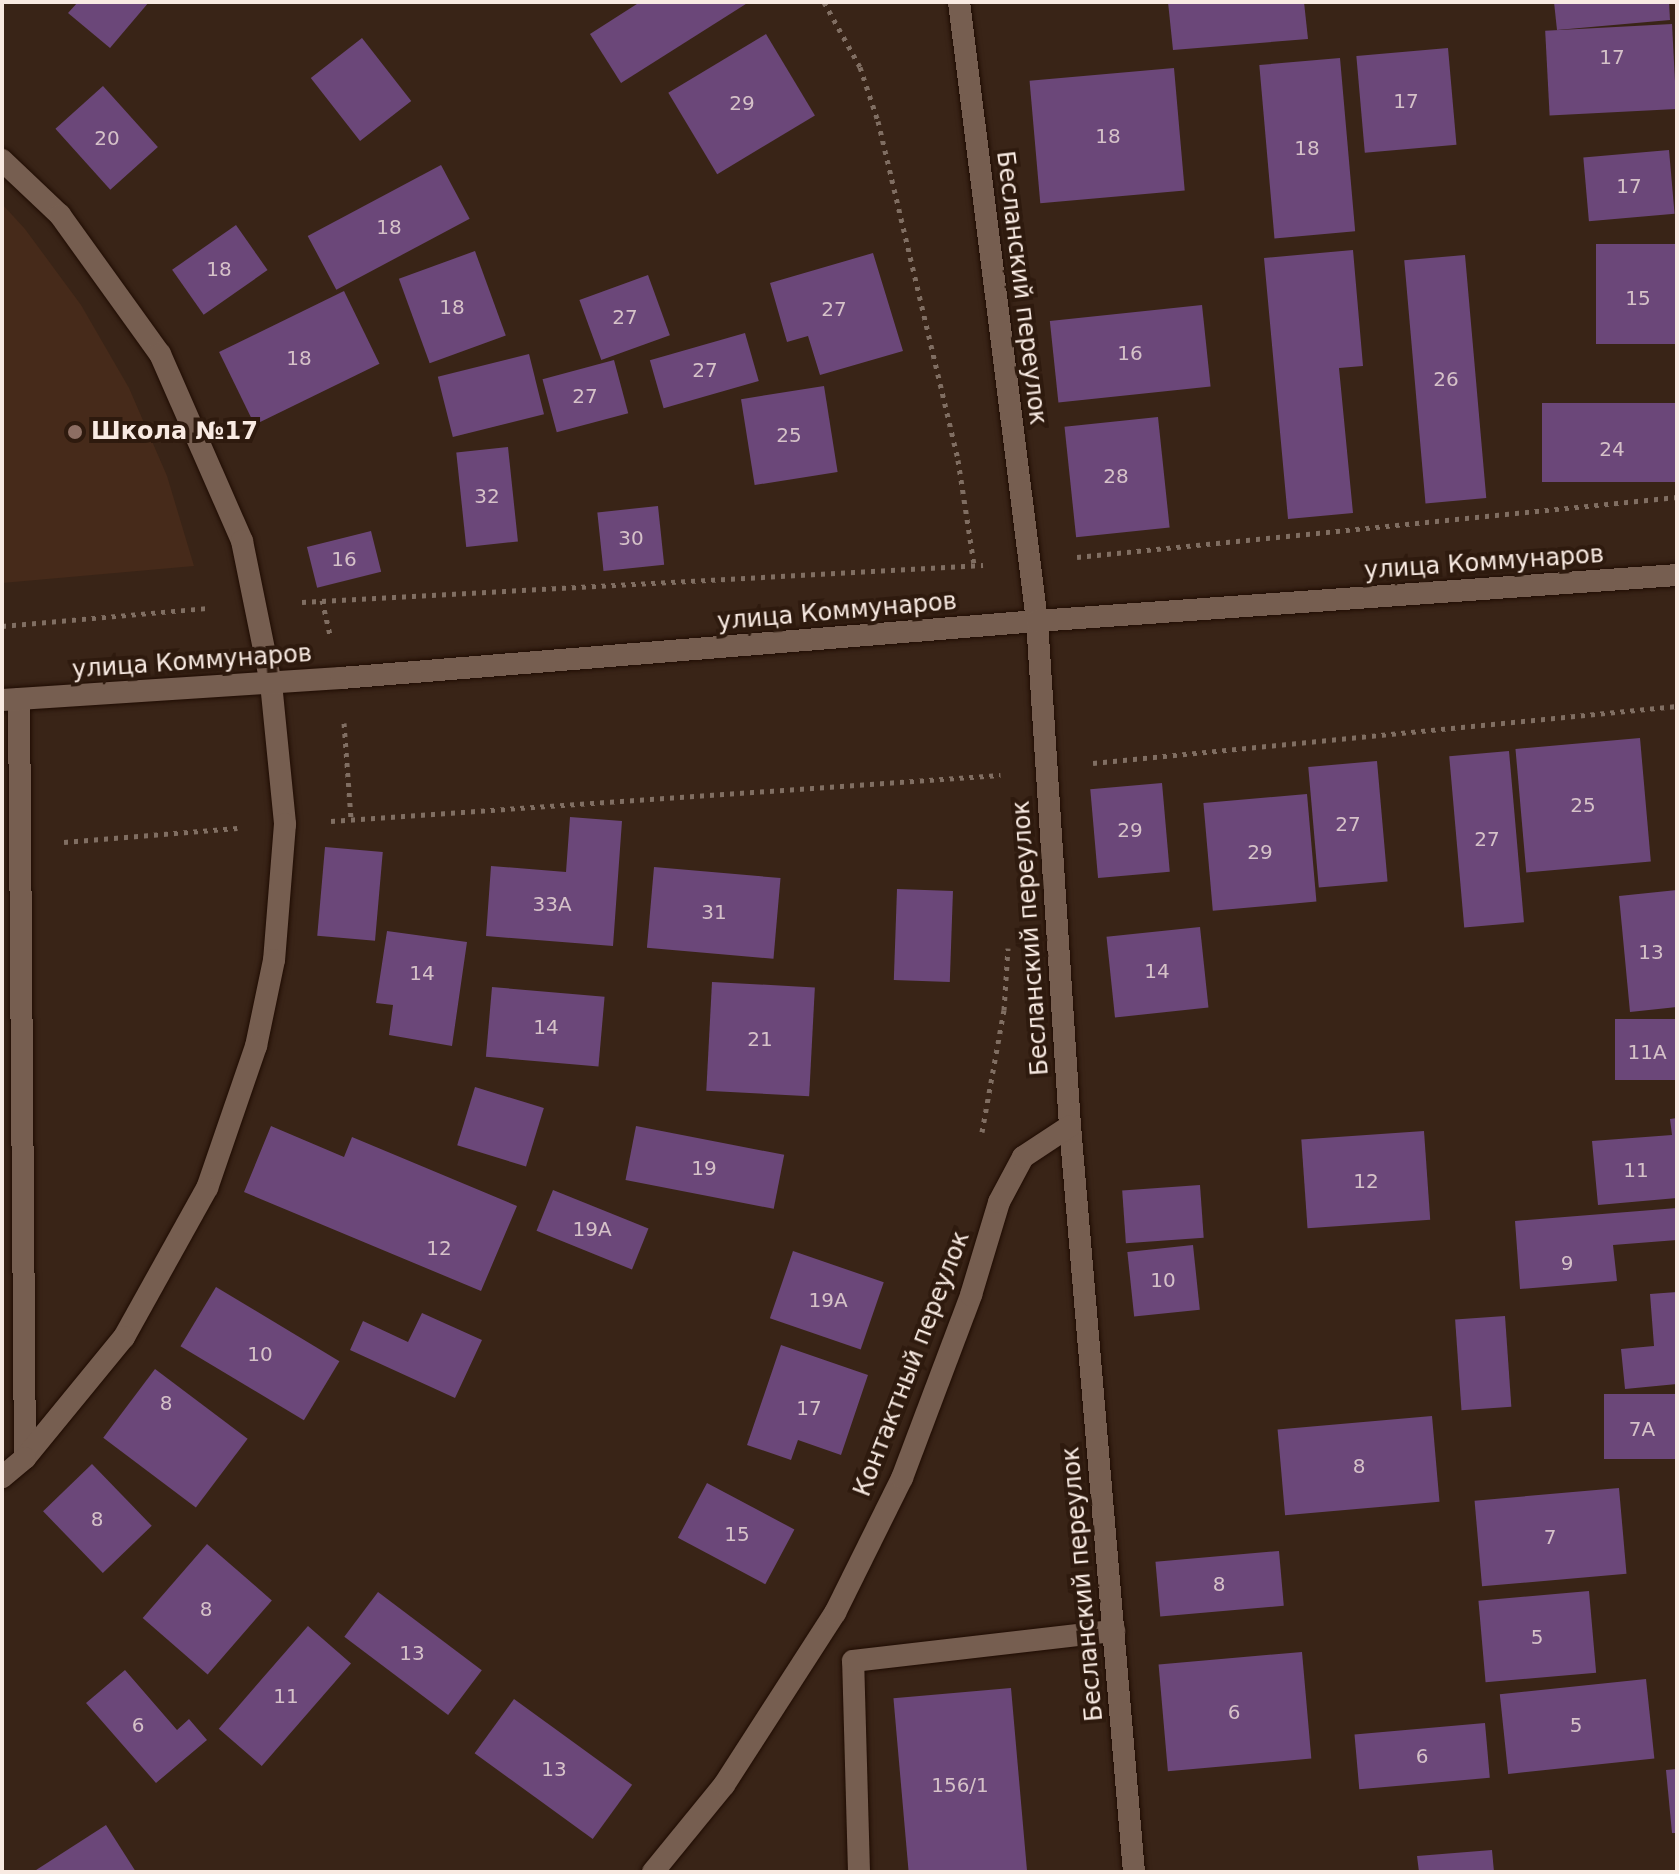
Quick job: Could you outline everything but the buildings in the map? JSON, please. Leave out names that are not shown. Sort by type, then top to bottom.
[{"type":"street","name":"Бесланский переулок","points":[[959,2],[1037,621],[1070,1126],[1134,1872]]},
{"type":"street","points":[[2,160],[60,215],[160,354],[242,541],[271,683],[285,824],[274,960],[256,1046],[207,1188],[124,1337],[25,1458],[2,1477]]},
{"type":"street","name":"улица Коммунаров","points":[[10,700],[271,683],[1037,621],[1677,575]]},
{"type":"street","points":[[10,700],[20,845],[25,1458]]},
{"type":"street","name":"Контактный переулок","points":[[653,1872],[724,1785],[835,1613],[902,1478],[971,1295],[999,1202],[1023,1157],[1070,1126]]},
{"type":"street","points":[[859,1872],[853,1661],[1114,1631]]},
{"type":"path","points":[[824,2],[860,67],[878,121],[958,460],[974,565]]},
{"type":"path","points":[[2,626],[255,604],[1029,561],[1677,497]]},
{"type":"path","points":[[1046,767],[1677,706]]},
{"type":"path","points":[[20,845],[1003,775],[1003,791]]},
{"type":"path","points":[[981,1135],[1004,1010],[1008,934]]},
{"type":"shaded area","name":"Школа №17","points":[[2,204],[25,229],[81,305],[129,388],[167,476],[194,566],[2,583]]},
{"type":"place","name":"Школа №17","points":[[75,432]]}]
